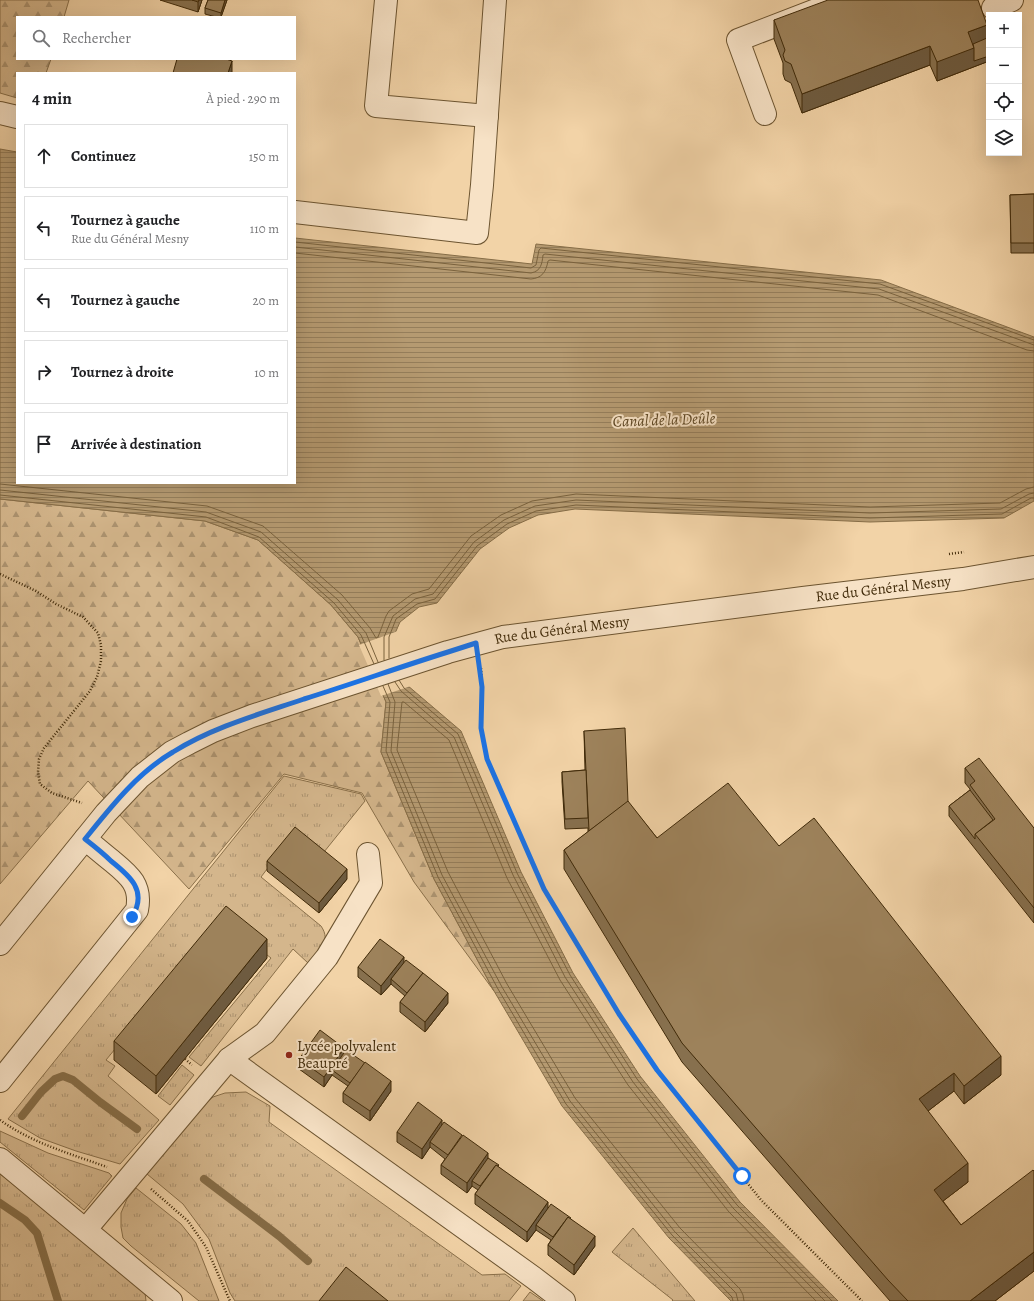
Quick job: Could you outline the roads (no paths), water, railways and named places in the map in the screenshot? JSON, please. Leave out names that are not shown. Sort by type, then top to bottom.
[{"type":"street","points":[[386,0],[376,106],[487,116]]},
{"type":"street","points":[[296,212],[477,233],[482,185],[495,0]]},
{"type":"street","points":[[765,114],[738,40],[842,0]]},
{"type":"street","points":[[0,113],[16,117]]},
{"type":"street","name":"Rue du Général Mesny","points":[[0,944],[106,813],[140,777],[172,752],[220,729],[252,716],[476,643],[503,637],[547,630],[963,579],[1034,567]]},
{"type":"street","points":[[0,1081],[137,910],[139,901],[134,881],[128,874],[85,839]]},
{"type":"street","points":[[86,1229],[229,1059],[265,1033],[327,957],[371,883],[368,854]]},
{"type":"street","points":[[229,1059],[564,1301]]},
{"type":"street","points":[[0,1159],[171,1301]]},
{"type":"water","name":"Canal de la Deûle","points":[[0,149],[16,152],[16,484],[296,484],[296,238],[532,264],[536,244],[881,280],[1034,337],[1034,501],[1004,518],[870,522],[575,509],[538,515],[509,528],[480,549],[437,603],[419,607],[400,622],[393,638],[394,663],[407,685],[461,731],[521,872],[573,973],[640,1076],[740,1202],[838,1301],[731,1301],[669,1238],[562,1106],[494,991],[434,879],[381,752],[386,702],[358,637],[331,605],[258,540],[205,521],[0,499]]},
{"type":"waterway","points":[[22,1116],[41,1092],[55,1079],[63,1076],[73,1080],[137,1129]]},
{"type":"waterway","points":[[204,1179],[279,1236],[308,1261]]},
{"type":"waterway","points":[[0,1203],[25,1220],[37,1233],[58,1301]]},
{"type":"place","name":"Lycée polyvalent Beaupré","points":[[289,1055]]}]
